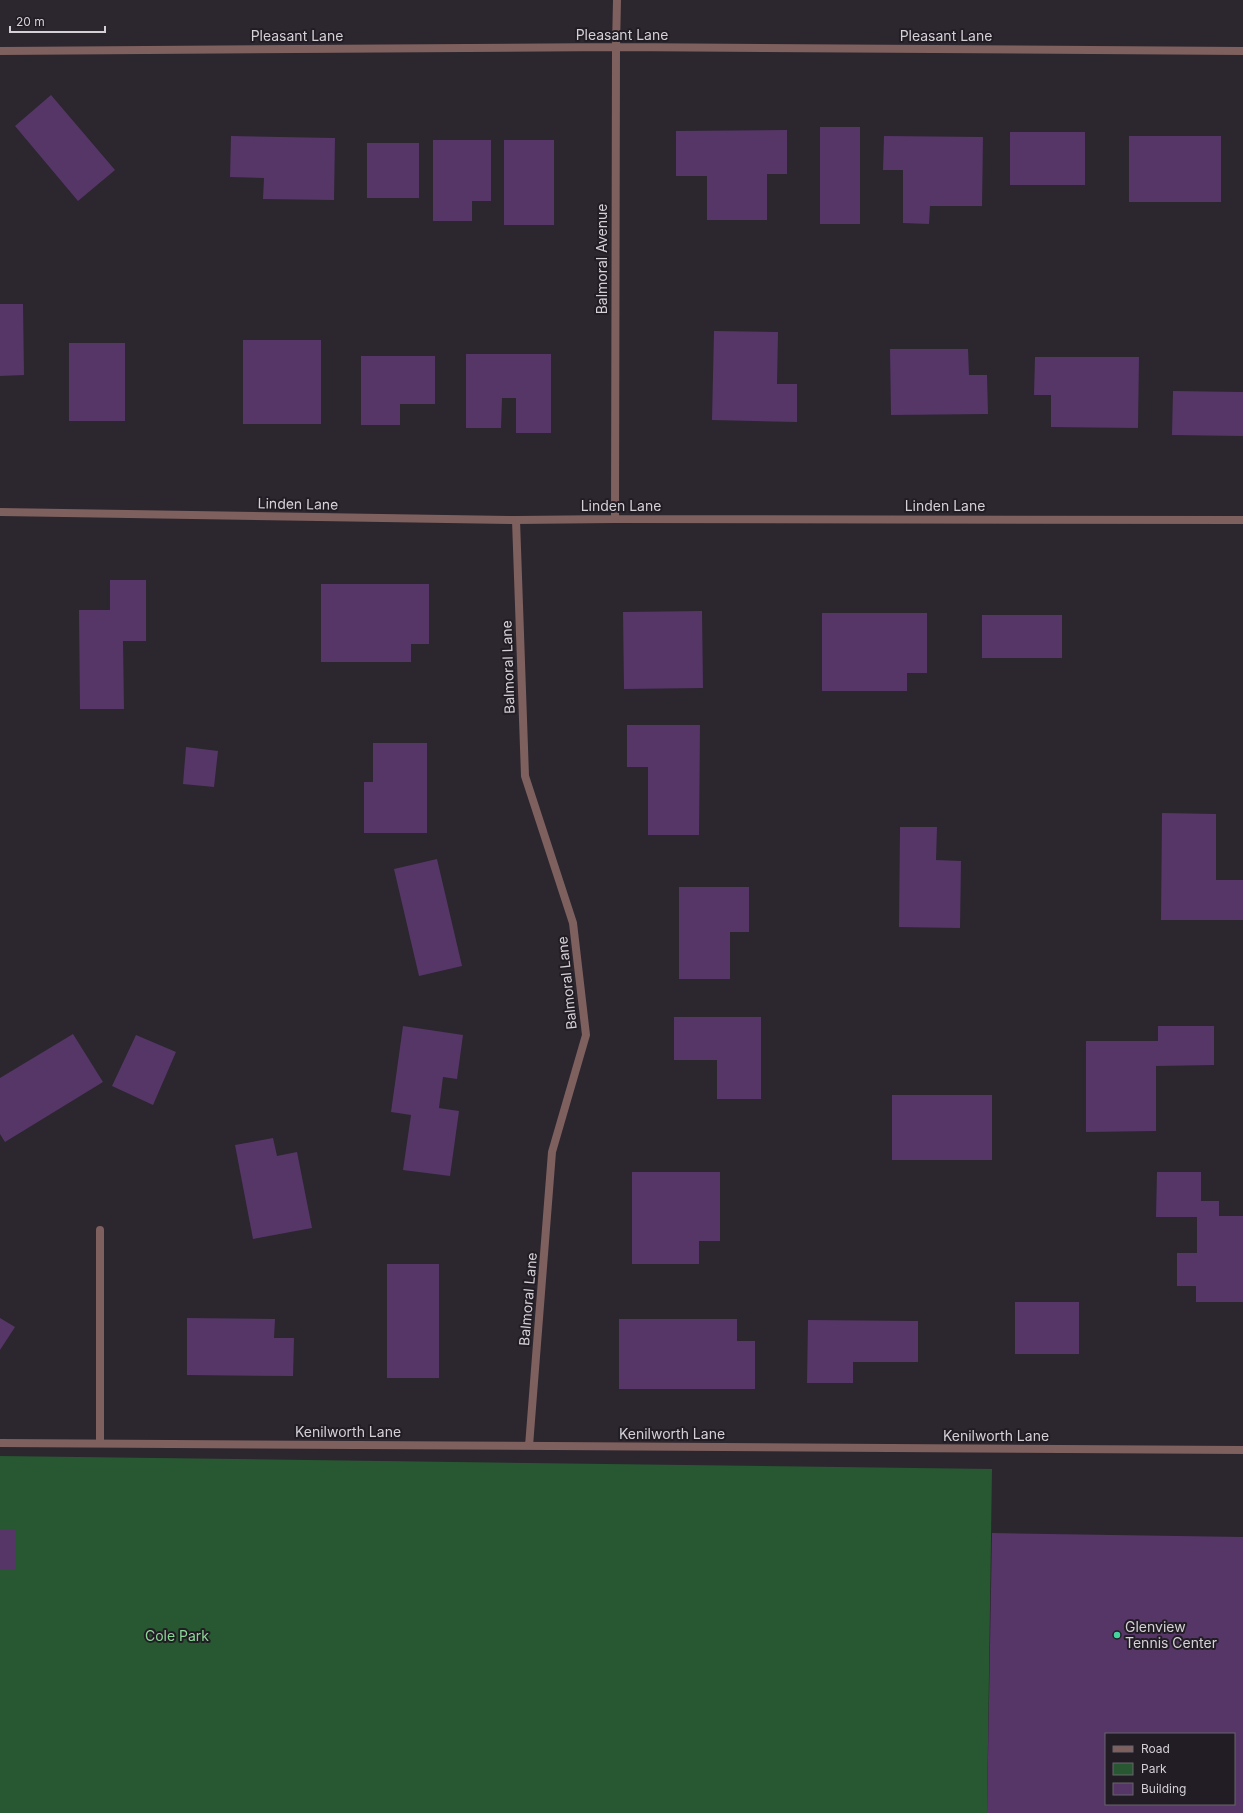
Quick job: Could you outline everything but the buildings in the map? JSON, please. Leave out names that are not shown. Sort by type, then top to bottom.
[{"type":"street","name":"Balmoral Avenue","points":[[615,518],[616,47],[618,0]]},
{"type":"street","name":"Pleasant Lane","points":[[0,51],[616,47],[1243,51]]},
{"type":"street","name":"Linden Lane","points":[[0,512],[516,520],[615,518],[1243,520]]},
{"type":"street","name":"Balmoral Lane","points":[[516,520],[525,776],[573,922],[586,1035],[552,1152],[529,1446]]},
{"type":"street","points":[[100,1230],[100,1443]]},
{"type":"street","name":"Kenilworth Lane","points":[[0,1443],[1243,1450]]},
{"type":"green space","name":"Cole Park","points":[[0,1456],[992,1469],[987,1813],[0,1813]]},
{"type":"place","name":"Glenview Tennis Center","points":[[1117,1635]]}]
